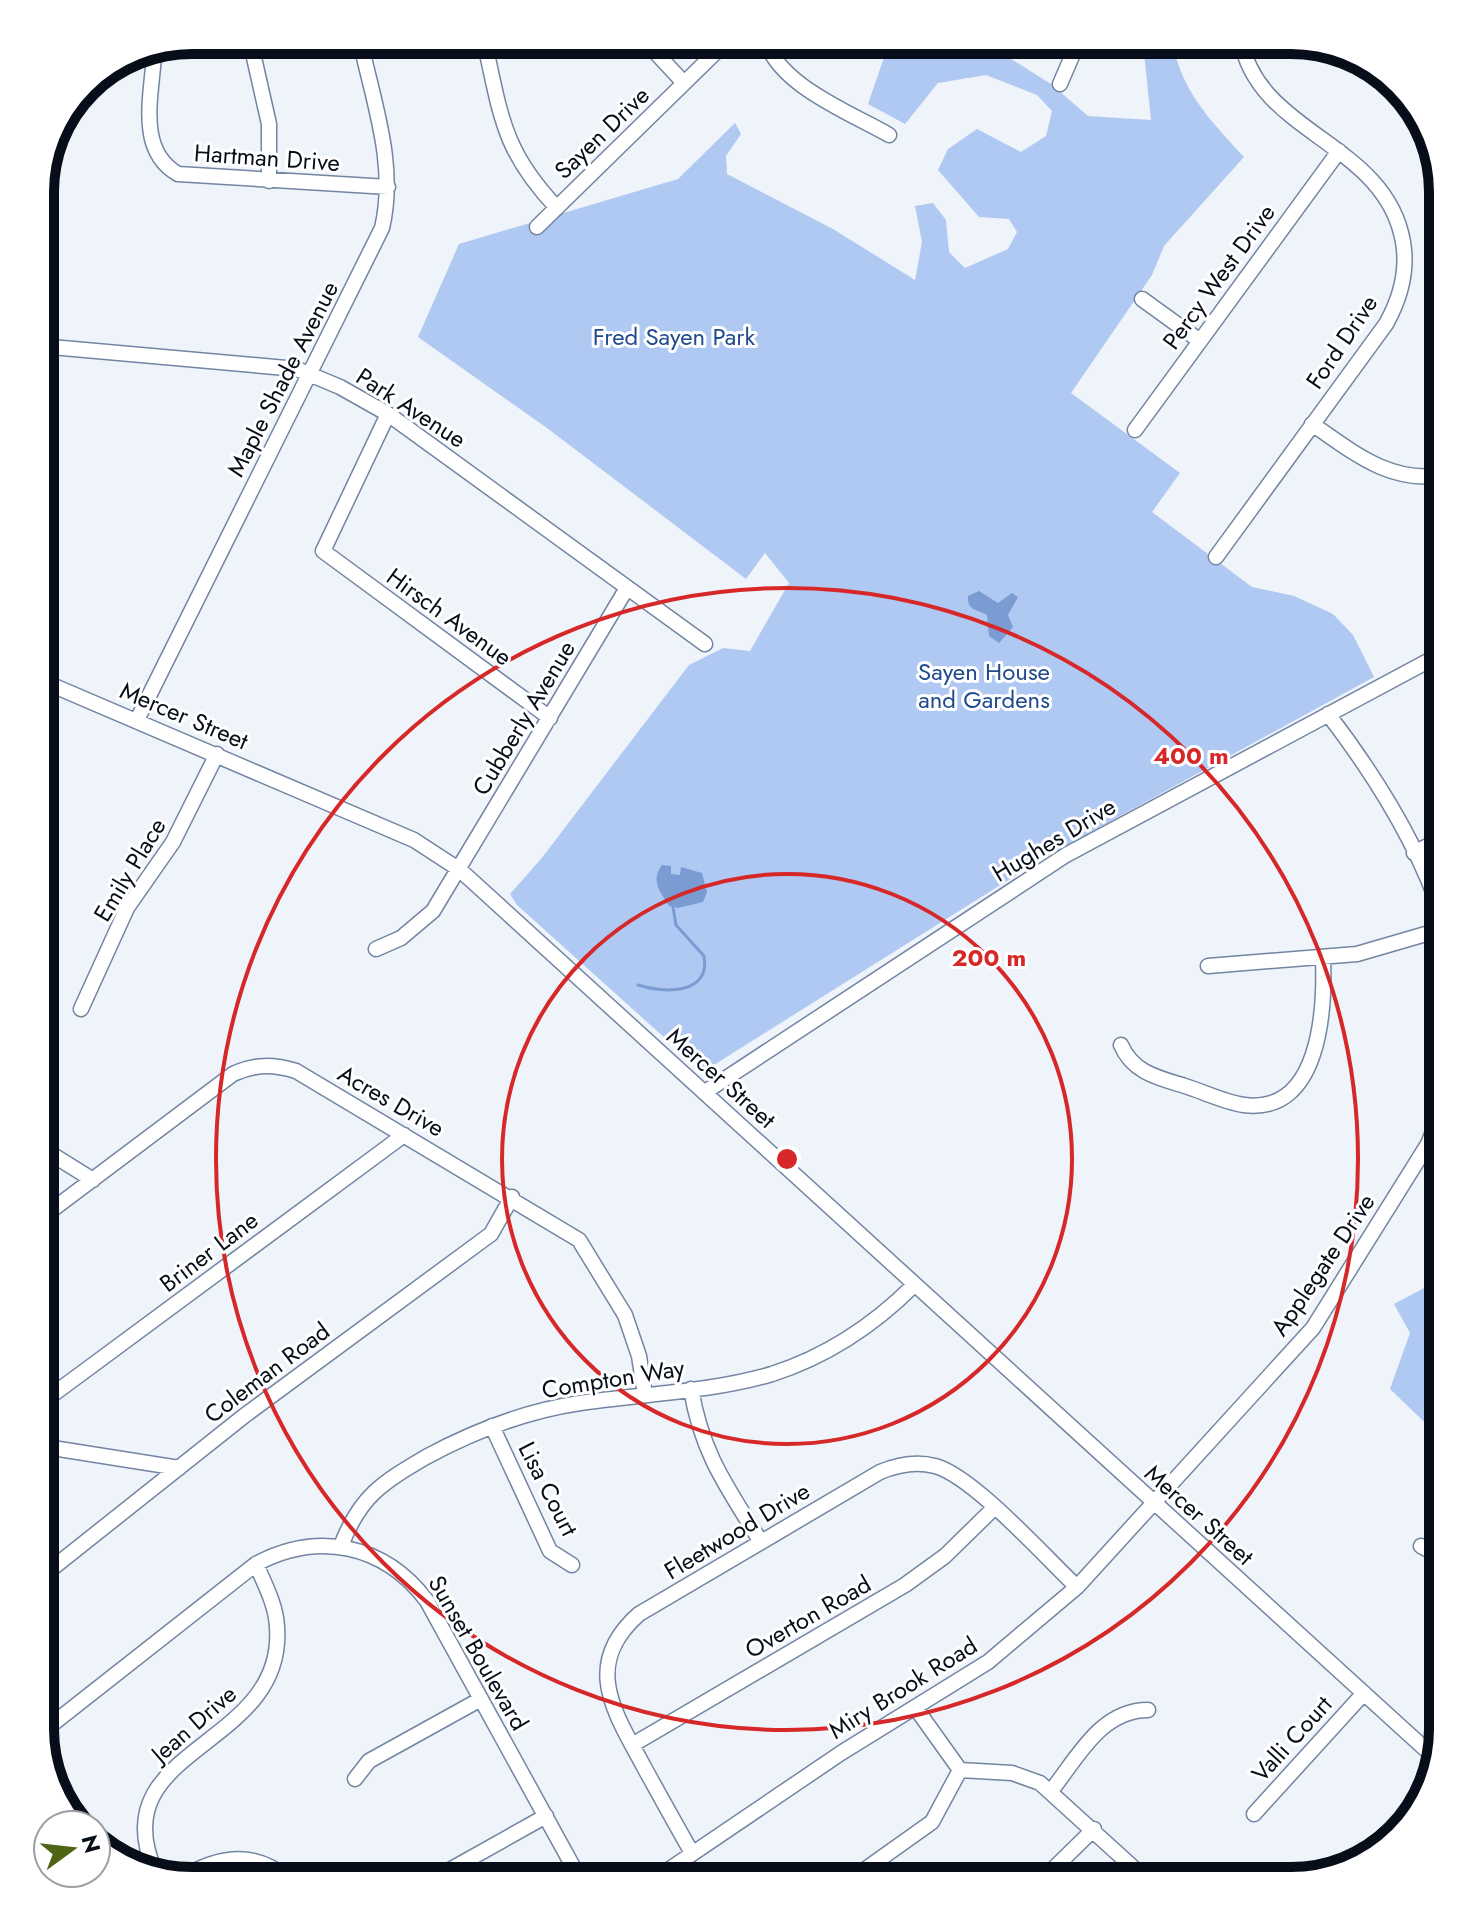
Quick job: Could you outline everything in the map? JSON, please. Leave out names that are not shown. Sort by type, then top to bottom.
[{"type":"street","points":[[253,54],[269,124],[269,181]]},
{"type":"street","name":"Maple Shade Avenue","points":[[137,720],[375,244],[388,187],[387,163],[363,54]]},
{"type":"street","points":[[488,54],[512,150],[533,183],[557,208]]},
{"type":"street","points":[[657,54],[684,83]]},
{"type":"street","name":"Sayen Drive","points":[[537,227],[714,54]]},
{"type":"street","points":[[772,54],[791,78],[889,135]]},
{"type":"street","points":[[1060,84],[1073,54]]},
{"type":"street","name":"Ford Drive","points":[[1216,557],[1386,324],[1399,296],[1405,264],[1401,229],[1387,197],[1366,172],[1264,92],[1248,67],[1245,54]]},
{"type":"street","name":"Hartman Drive","points":[[154,60],[149,132],[161,161],[190,177],[388,187]]},
{"type":"street","name":"Percy West Drive","points":[[1135,430],[1339,151]]},
{"type":"street","points":[[1142,299],[1200,341]]},
{"type":"street","name":"Park Avenue","points":[[54,347],[297,369],[310,374],[388,414],[705,644]]},
{"type":"street","name":"Hirsch Avenue","points":[[388,414],[323,551],[550,718]]},
{"type":"street","points":[[1312,424],[1386,471],[1429,476]]},
{"type":"street","name":"Cubberly Avenue","points":[[376,949],[401,938],[433,911],[627,588]]},
{"type":"street","name":"Hughes Drive","points":[[705,1092],[1066,855],[1429,660]]},
{"type":"street","name":"Mercer Street","points":[[54,686],[414,840],[460,870],[1427,1751]]},
{"type":"street","points":[[1328,714],[1369,771],[1429,887]]},
{"type":"street","name":"Emily Place","points":[[81,1009],[127,908],[173,842],[217,754]]},
{"type":"street","points":[[1414,853],[1429,845]]},
{"type":"street","points":[[1208,966],[1323,959],[1382,948],[1429,933]]},
{"type":"street","points":[[1121,1045],[1129,1060],[1146,1073],[1244,1105],[1279,1098],[1298,1084],[1314,1050],[1323,1012],[1323,959]]},
{"type":"street","name":"Acres Drive","points":[[54,1209],[233,1074],[258,1066],[296,1071],[568,1231],[586,1249],[625,1315],[639,1356],[645,1395]]},
{"type":"street","name":"Briner Lane","points":[[54,1394],[404,1135]]},
{"type":"street","name":"Applegate Drive","points":[[1153,1504],[1313,1328],[1429,1141]]},
{"type":"street","points":[[54,1156],[93,1180]]},
{"type":"street","name":"Coleman Road","points":[[54,1567],[179,1468],[491,1234],[512,1197]]},
{"type":"street","name":"Compton Way","points":[[341,1546],[355,1513],[387,1480],[492,1426],[566,1406],[691,1389],[772,1373],[830,1350],[883,1316],[914,1285]]},
{"type":"street","points":[[691,1389],[697,1425],[711,1462],[761,1542]]},
{"type":"street","name":"Lisa Court","points":[[492,1426],[550,1551],[572,1565]]},
{"type":"street","points":[[54,1448],[179,1468]]},
{"type":"street","name":"Fleetwood Drive","points":[[692,1853],[615,1714],[607,1688],[609,1659],[620,1634],[639,1614],[880,1472],[907,1464],[947,1470],[1077,1587]]},
{"type":"street","name":"Miry Brook Road","points":[[672,1867],[988,1662],[1077,1587],[1153,1504]]},
{"type":"street","name":"Overton Road","points":[[632,1745],[905,1585],[945,1556],[993,1509]]},
{"type":"street","name":"Sunset Boulevard","points":[[54,1723],[256,1564],[298,1547],[341,1546],[380,1558],[416,1587],[573,1867]]},
{"type":"street","points":[[1421,1546],[1429,1550]]},
{"type":"street","name":"Jean Drive","points":[[152,1861],[142,1830],[153,1791],[247,1710],[270,1674],[277,1626],[271,1597],[256,1564]]},
{"type":"street","name":"Valli Court","points":[[1254,1814],[1364,1693]]},
{"type":"street","points":[[355,1779],[369,1761],[481,1699]]},
{"type":"street","points":[[915,1707],[960,1770]]},
{"type":"street","points":[[1051,1791],[1102,1726],[1127,1711],[1148,1710]]},
{"type":"street","points":[[960,1770],[1012,1773],[1051,1791],[1133,1867]]},
{"type":"street","points":[[869,1867],[932,1822],[960,1770]]},
{"type":"street","points":[[455,1867],[546,1816]]},
{"type":"street","points":[[1055,1867],[1094,1829]]},
{"type":"street","points":[[202,1867],[233,1858],[259,1861],[268,1867]]},
{"type":"green space","points":[[885,54],[1003,54],[1051,84],[1088,116],[1151,120],[1144,54],[1175,54],[1182,75],[1199,104],[1244,157],[1164,246],[1152,275],[1071,393],[1180,473],[1152,512],[1252,587],[1294,596],[1333,614],[1353,635],[1374,677],[1045,857],[709,1068],[696,1066],[517,905],[510,894],[541,859],[689,665],[723,648],[750,651],[789,583],[765,553],[746,579],[547,428],[418,337],[459,244],[678,179],[735,123],[741,134],[726,156],[727,174],[833,229],[915,280],[922,242],[915,206],[933,203],[946,220],[949,252],[965,268],[1008,249],[1017,232],[1009,219],[979,217],[938,170],[948,149],[977,129],[1021,152],[1046,136],[1052,111],[1037,95],[986,75],[938,83],[905,124],[868,104]]},
{"type":"green space","points":[[1429,1285],[1429,1427],[1390,1389],[1410,1333],[1394,1304]]},
{"type":"shaded area","points":[[979,591],[998,603],[1012,593],[1018,597],[1008,615],[1013,627],[999,643],[989,636],[987,615],[969,604],[968,596]]},
{"type":"shaded area","points":[[662,865],[671,866],[671,874],[680,875],[681,867],[702,873],[707,892],[703,902],[678,908],[669,906],[657,881]]},
{"type":"waterway","points":[[638,985],[673,990],[684,988],[700,978],[704,956],[676,925],[673,907]]},
{"type":"park label","name":"Fred Sayen Park","points":[[674,337]]},
{"type":"park label","name":"Sayen House and Gardens","points":[[984,686]]}]
